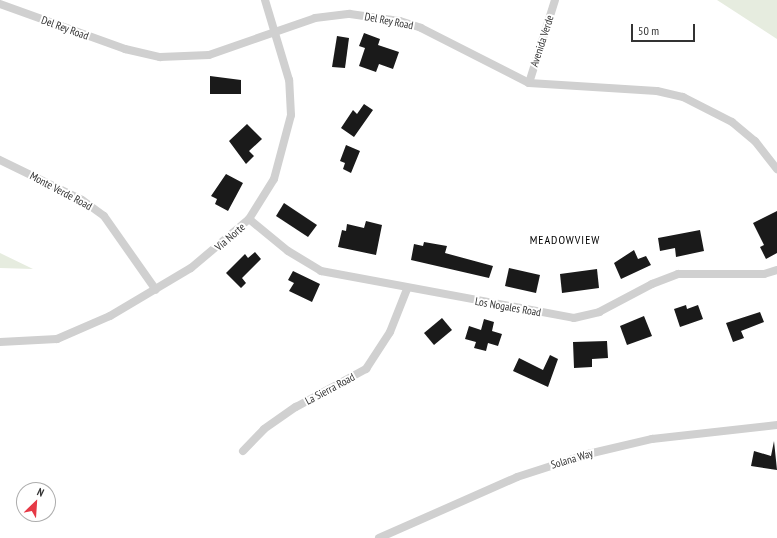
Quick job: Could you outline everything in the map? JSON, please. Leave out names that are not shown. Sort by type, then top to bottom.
[{"type":"street","name":"Via Norte","points":[[0,342],[58,339],[156,290],[229,240],[249,220],[274,179],[291,115],[289,80],[265,0]]},
{"type":"street","name":"Avenida Verde","points":[[529,83],[555,0]]},
{"type":"street","name":"Del Rey Road","points":[[0,4],[125,49],[160,57],[209,55],[315,18],[350,14],[400,21],[421,28],[496,69],[529,83],[657,92],[682,97],[732,122],[755,141],[777,169]]},
{"type":"street","name":"Monte Verde Road","points":[[0,160],[82,200],[104,216],[156,290]]},
{"type":"street","name":"Los Nogales Road","points":[[249,220],[288,251],[321,271],[407,289],[574,318],[600,312],[652,284],[678,274],[764,274],[777,270]]},
{"type":"street","name":"La Sierra Road","points":[[243,451],[264,429],[296,407],[366,369],[390,332],[407,289]]},
{"type":"street","name":"Solana Way","points":[[379,538],[517,477],[588,454],[652,439],[777,425]]},
{"type":"shaded area","points":[[717,0],[777,0],[777,39]]},
{"type":"shaded area","points":[[0,253],[33,269],[0,268]]},
{"type":"building","points":[[364,33],[380,39],[378,45],[399,52],[393,69],[379,64],[376,72],[359,66],[365,48],[359,46]]},
{"type":"building","points":[[337,36],[349,38],[345,68],[332,67]]},
{"type":"building","points":[[210,76],[241,80],[241,94],[210,94]]},
{"type":"building","points":[[364,104],[373,110],[354,137],[341,128],[353,110],[357,114]]},
{"type":"building","points":[[247,124],[262,139],[249,151],[254,156],[246,164],[229,141]]},
{"type":"building","points":[[346,145],[360,151],[351,173],[343,169],[345,163],[340,161]]},
{"type":"building","points":[[226,174],[243,183],[228,211],[215,204],[217,199],[211,196]]},
{"type":"building","points":[[284,203],[317,225],[308,237],[276,216]]},
{"type":"building","points":[[777,211],[777,253],[766,259],[760,247],[764,245],[753,223]]},
{"type":"building","points":[[366,221],[382,225],[376,255],[338,247],[342,230],[346,231],[347,224],[364,228]]},
{"type":"building","points":[[700,230],[704,251],[676,257],[675,248],[660,251],[658,238]]},
{"type":"building","points":[[424,242],[447,246],[445,253],[493,266],[489,278],[411,260],[414,244],[423,246]]},
{"type":"building","points":[[634,250],[638,259],[646,256],[651,265],[621,279],[614,263]]},
{"type":"building","points":[[255,252],[261,259],[242,278],[246,283],[241,288],[226,273],[245,254],[248,258]]},
{"type":"building","points":[[509,268],[540,275],[536,293],[505,286]]},
{"type":"building","points":[[597,269],[599,288],[562,293],[560,274]]},
{"type":"building","points":[[293,271],[320,284],[312,302],[289,291],[294,283],[288,280]]},
{"type":"building","points":[[686,305],[687,309],[698,305],[703,319],[680,327],[674,309]]},
{"type":"building","points":[[760,312],[764,322],[741,331],[744,338],[733,342],[726,323]]},
{"type":"building","points":[[644,316],[652,336],[627,345],[620,326]]},
{"type":"building","points":[[442,318],[452,330],[434,345],[424,333]]},
{"type":"building","points":[[484,319],[494,322],[492,331],[502,334],[498,346],[488,343],[486,351],[474,348],[476,342],[465,339],[469,326],[481,330]]},
{"type":"building","points":[[607,341],[608,358],[592,359],[592,367],[574,368],[573,342]]},
{"type":"building","points":[[550,355],[558,359],[548,387],[513,371],[519,358],[543,370]]},
{"type":"building","points":[[774,441],[777,470],[751,466],[754,451],[771,456]]},
{"type":"district","name":"MEADOWVIEW","points":[[565,240]]}]
